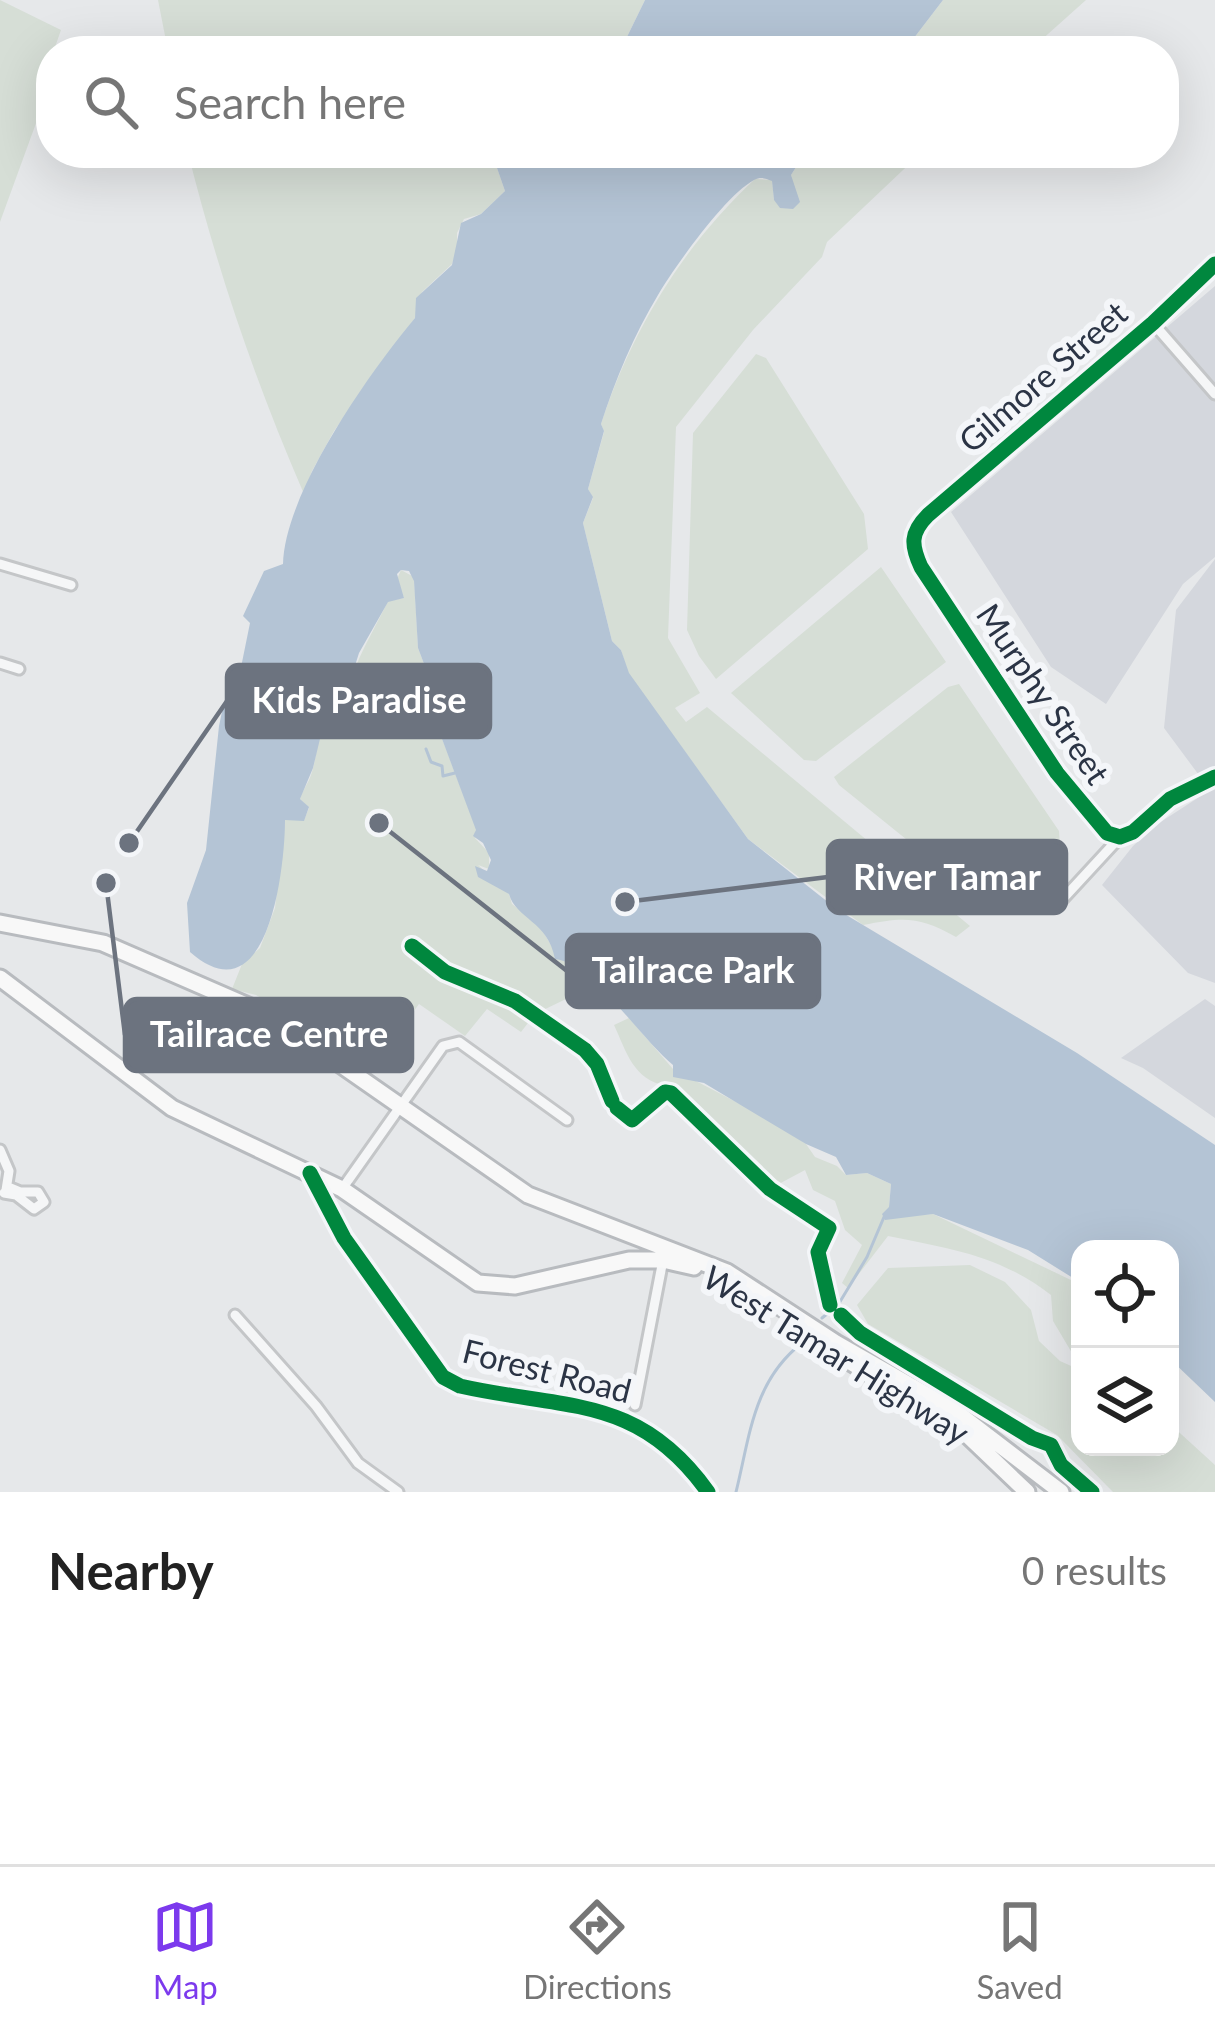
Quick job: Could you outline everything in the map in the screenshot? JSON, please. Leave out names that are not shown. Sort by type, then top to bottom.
[{"type":"highway","points":[[0,923],[103,943],[239,1000],[297,1031],[528,1196],[666,1255]]},
{"type":"highway","name":"West Tamar Highway","points":[[0,978],[172,1108],[337,1186],[472,1279],[494,1287],[526,1284],[614,1262],[666,1255],[727,1272],[836,1343],[955,1411],[1061,1492]]},
{"type":"highway","name":"West Tamar Highway","points":[[666,1255],[743,1290],[812,1341],[961,1429],[1028,1492]]},
{"type":"street","name":"Gilmore Street","points":[[913,537],[928,515],[1215,264]]},
{"type":"street","points":[[1153,323],[1215,394]]},
{"type":"street","name":"Murphy Street","points":[[913,537],[921,567],[1058,773],[1097,824],[1120,837]]},
{"type":"street","points":[[0,564],[71,585]]},
{"type":"street","points":[[0,663],[19,669]]},
{"type":"street","points":[[1061,901],[1120,837],[1133,832],[1170,799],[1215,777]]},
{"type":"street","points":[[321,1198],[337,1186],[443,1046],[451,1042],[459,1042],[567,1120]]},
{"type":"street","points":[[0,1150],[9,1172],[4,1192]]},
{"type":"street","name":"Forest Road","points":[[310,1173],[383,1296],[443,1377],[475,1390],[602,1412],[631,1422],[672,1448],[708,1492]]},
{"type":"street","points":[[635,1405],[666,1255]]},
{"type":"street","points":[[235,1315],[316,1406],[358,1463],[398,1492]]},
{"type":"shaded area","points":[[0,0],[61,30],[59,36],[36,36],[36,123],[0,222]]},
{"type":"shaded area","points":[[158,0],[645,0],[627,36],[165,36]]},
{"type":"shaded area","points":[[943,0],[1086,0],[1046,36],[915,36]]},
{"type":"shaded area","points":[[192,168],[497,168],[505,191],[481,214],[464,219],[452,264],[422,292],[415,318],[334,431],[304,494],[269,409]]},
{"type":"shaded area","points":[[795,168],[905,168],[827,242],[822,257],[753,330],[676,427],[668,638],[700,693],[675,708],[686,722],[707,707],[970,926],[956,937],[911,920],[863,925],[748,839],[628,673],[621,650],[612,641],[583,523],[593,498],[588,489],[604,432],[601,424],[628,356],[662,292],[704,233],[755,179],[772,180],[774,200],[794,191],[791,175]]},
{"type":"shaded area","points":[[1215,286],[1215,557],[1183,584],[1106,704],[1051,667],[951,512]]},
{"type":"shaded area","points":[[756,354],[766,358],[864,514],[868,549],[716,679],[687,630],[693,433]]},
{"type":"shaded area","points":[[1215,559],[1215,983],[1188,973],[1102,885],[1156,825],[1210,790],[1164,728],[1176,610]]},
{"type":"shaded area","points":[[881,567],[946,662],[816,761],[804,760],[731,693]]},
{"type":"shaded area","points":[[401,570],[414,577],[418,648],[426,669],[429,704],[477,831],[475,838],[489,853],[489,869],[478,865],[509,894],[512,904],[539,925],[554,950],[595,985],[535,1014],[521,1032],[487,1009],[465,1036],[419,1004],[368,1075],[302,1023],[256,995],[232,989],[242,964],[260,948],[275,908],[285,820],[304,820],[309,808],[300,799],[323,725],[388,601],[404,598],[397,579]]},
{"type":"shaded area","points":[[959,684],[1059,831],[1060,846],[1000,915],[834,777],[948,687]]},
{"type":"shaded area","points":[[1205,999],[1215,1006],[1215,1118],[1121,1058]]},
{"type":"shaded area","points":[[629,1018],[673,1069],[782,1126],[815,1157],[846,1175],[867,1173],[891,1184],[889,1207],[895,1217],[933,1214],[1071,1280],[1071,1351],[1053,1321],[1051,1295],[974,1255],[888,1236],[848,1288],[842,1283],[862,1245],[845,1230],[835,1201],[813,1190],[805,1170],[777,1185],[666,1086],[638,1071],[614,1025]]},
{"type":"shaded area","points":[[970,1265],[1005,1282],[1031,1310],[1039,1341],[1071,1366],[1071,1449],[1057,1435],[868,1324],[857,1305],[888,1268]]},
{"type":"shaded area","points":[[1179,1432],[1215,1465],[1215,1492],[1113,1492],[1078,1456],[1179,1456]]},
{"type":"water","points":[[645,0],[943,0],[915,36],[627,36]]},
{"type":"water","points":[[497,168],[795,168],[791,175],[800,202],[793,209],[780,208],[772,181],[759,178],[716,215],[658,295],[619,374],[601,424],[604,431],[588,489],[593,497],[583,523],[612,641],[621,650],[629,673],[748,839],[838,910],[1077,1053],[1215,1145],[1215,1402],[1179,1368],[1179,1240],[1071,1240],[1071,1277],[1028,1250],[933,1214],[885,1220],[882,1214],[889,1207],[891,1184],[867,1173],[846,1175],[836,1157],[704,1083],[673,1077],[673,1065],[600,987],[555,959],[546,936],[509,894],[478,877],[475,866],[487,871],[491,860],[483,843],[473,836],[476,830],[429,704],[409,571],[397,574],[404,598],[388,602],[352,675],[338,688],[334,711],[325,718],[300,799],[309,807],[304,821],[285,820],[276,900],[255,953],[238,967],[217,968],[190,952],[187,903],[206,850],[219,726],[223,707],[237,687],[250,623],[243,616],[264,571],[283,564],[298,503],[332,435],[415,318],[416,298],[452,265],[461,223],[481,214],[505,191]]},
{"type":"waterway","points":[[426,749],[431,762],[442,766],[443,776],[455,773]]},
{"type":"waterway","points":[[822,1318],[838,1305],[884,1217]]},
{"type":"waterway","points":[[736,1492],[763,1392],[802,1343]]},
{"type":"cycle path","points":[[1215,264],[928,515],[914,540],[921,567],[1057,773],[1107,833],[1120,837],[1133,832],[1170,799],[1215,777]]},
{"type":"cycle path","points":[[412,946],[445,972],[515,1001],[585,1050],[597,1064],[612,1101]]},
{"type":"cycle path","points":[[617,1108],[632,1120],[665,1092],[671,1093],[770,1189],[829,1228],[818,1252],[830,1305]]},
{"type":"cycle path","points":[[310,1173],[344,1238],[443,1377],[460,1386],[567,1404],[627,1422],[682,1460],[708,1492]]},
{"type":"cycle path","points":[[841,1315],[860,1333],[1051,1445],[1061,1465],[1092,1492]]},
{"type":"place","name":"Tailrace Park","points":[[379,823]]},
{"type":"place","name":"Kids Paradise","points":[[129,843]]},
{"type":"place","name":"Tailrace Centre","points":[[106,883]]},
{"type":"place","name":"River Tamar","points":[[625,902]]}]
